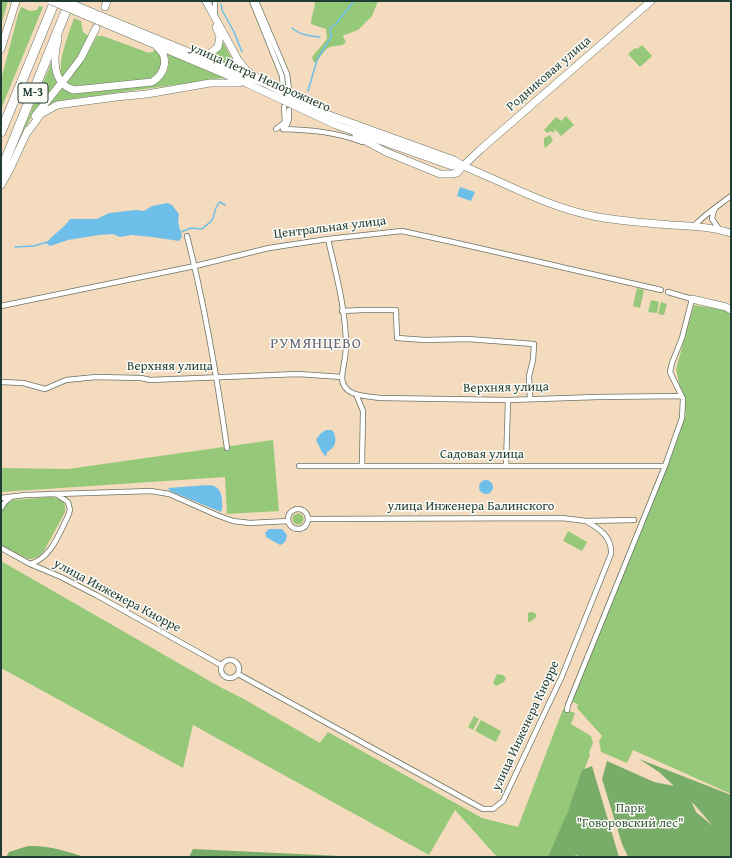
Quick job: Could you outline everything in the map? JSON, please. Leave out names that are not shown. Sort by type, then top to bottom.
[{"type":"highway","name":"М-3","points":[[1,132],[55,1]]},
{"type":"highway","name":"М-3","points":[[1,171],[70,1]]},
{"type":"main road","points":[[1,49],[16,1]]},
{"type":"main road","name":"улица Петра Непорожнего","points":[[51,1],[88,13],[185,50],[264,83],[321,112],[454,160],[462,166],[548,204],[607,219],[641,223],[694,226],[719,229],[731,233]]},
{"type":"main road","name":"улица Петра Непорожнего","points":[[65,1],[154,44],[246,83],[336,125],[452,166],[462,166]]},
{"type":"main road","points":[[185,50],[198,55],[206,55],[213,52],[219,45],[220,35],[203,1]]},
{"type":"main road","points":[[206,1],[238,60],[247,71],[264,83]]},
{"type":"main road","name":"Родниковая улица","points":[[386,152],[440,174],[457,173],[462,166],[651,1]]},
{"type":"main road","points":[[65,14],[56,45],[54,61],[59,79],[68,88],[82,90],[152,82],[158,79],[162,74],[165,63],[160,49],[154,44]]},
{"type":"main road","points":[[65,79],[81,58],[96,28]]},
{"type":"main road","points":[[27,133],[41,114],[57,106],[147,94],[210,83],[246,83]]},
{"type":"main road","points":[[1,185],[34,117],[59,86]]},
{"type":"main road","points":[[336,125],[386,152]]},
{"type":"main road","points":[[692,299],[726,307],[731,310]]},
{"type":"street","points":[[214,1],[214,12],[218,22]]},
{"type":"street","points":[[252,1],[282,76],[283,86]]},
{"type":"street","points":[[256,1],[286,74],[289,89]]},
{"type":"street","points":[[276,129],[286,122],[284,106]]},
{"type":"street","points":[[289,110],[288,125],[283,129],[332,133],[354,139],[386,152]]},
{"type":"street","points":[[719,229],[712,219],[713,213],[731,196]]},
{"type":"street","points":[[694,226],[711,210],[716,209]]},
{"type":"street","name":"Центральная улица","points":[[1,306],[195,266],[269,248],[328,239],[402,232],[465,244],[661,290]]},
{"type":"street","points":[[187,236],[195,266],[217,378],[227,448]]},
{"type":"street","points":[[328,239],[338,283],[346,347],[342,377],[345,387],[349,392],[356,394],[363,412],[362,466]]},
{"type":"street","points":[[567,710],[606,609],[665,466],[682,418],[683,399],[670,372],[682,338],[692,299],[668,292]]},
{"type":"street","points":[[342,311],[396,310],[397,338],[425,340],[468,339],[534,344],[533,360],[529,376],[530,399]]},
{"type":"street","name":"Верхняя улица","points":[[1,382],[23,383],[45,389],[66,380],[96,377],[150,380],[298,374],[342,377]]},
{"type":"street","name":"Верхняя улица","points":[[356,394],[381,398],[508,400],[681,396]]},
{"type":"street","points":[[506,466],[508,400]]},
{"type":"street","name":"Садовая улица","points":[[299,466],[665,466]]},
{"type":"street","points":[[1,498],[12,496],[151,491],[169,494],[233,521],[288,521],[292,527],[298,529],[306,526],[308,519]]},
{"type":"street","points":[[30,564],[41,560],[48,552],[68,516],[70,510],[68,502],[56,494]]},
{"type":"street","points":[[1,508],[12,496]]},
{"type":"street","name":"улица Инженера Балинского","points":[[288,521],[291,513],[296,510],[305,512],[308,519],[562,518],[586,521],[634,520]]},
{"type":"street","name":"улица Инженера Кнорре","points":[[1,548],[30,564],[61,577],[96,595],[222,665],[222,674],[226,678],[232,678],[238,674],[483,809],[493,809],[503,802],[552,698],[612,554],[610,542],[606,536],[600,529],[586,521]]},
{"type":"street","points":[[222,665],[224,662],[230,660],[236,661],[239,667],[238,674]]},
{"type":"green space","points":[[1,1],[8,1],[1,26]]},
{"type":"green space","points":[[315,1],[378,1],[372,16],[358,30],[344,35],[343,37],[346,42],[344,44],[328,48],[316,62],[314,62],[312,58],[313,56],[327,39],[326,29],[311,24]]},
{"type":"green space","points":[[39,6],[43,7],[1,109],[1,80],[18,15],[21,7],[30,11],[37,10]]},
{"type":"green space","points":[[74,18],[81,21],[83,32],[90,37],[82,52],[63,78],[61,73],[62,57]]},
{"type":"green space","points":[[97,36],[103,36],[149,53],[153,52],[155,48],[163,60],[159,71],[156,75],[146,80],[76,86],[68,84]]},
{"type":"green space","points":[[223,42],[239,69],[211,57],[218,51]]},
{"type":"green space","points":[[642,45],[652,56],[640,67],[628,54],[635,48],[637,49]]},
{"type":"green space","points":[[167,53],[228,78],[64,100],[45,107],[62,88],[67,91],[78,93],[145,86],[156,82],[165,74],[169,65]]},
{"type":"green space","points":[[52,61],[54,78],[57,83],[30,119],[10,162]]},
{"type":"green space","points":[[566,116],[574,125],[561,136],[554,128],[555,131],[553,133],[551,131],[547,133],[544,130],[556,117],[561,121]]},
{"type":"green space","points":[[550,135],[553,141],[545,148],[544,138]]},
{"type":"green space","points":[[637,288],[644,290],[640,308],[633,306]]},
{"type":"green space","points":[[651,300],[659,302],[657,313],[648,312]]},
{"type":"green space","points":[[661,302],[667,304],[664,315],[658,314]]},
{"type":"green space","points":[[694,305],[731,311],[731,794],[633,750],[627,763],[601,752],[599,741],[602,736],[577,708],[578,704],[572,702],[673,451],[686,414],[676,369]]},
{"type":"green space","points":[[273,440],[279,511],[227,514],[225,477],[1,492],[1,468],[68,469]]},
{"type":"green space","points":[[52,497],[61,500],[65,505],[65,512],[44,551],[40,555],[35,558],[28,559],[1,545],[1,512],[7,503],[13,500]]},
{"type":"green space","points":[[298,513],[302,515],[304,519],[302,523],[298,525],[294,523],[292,519],[294,515]]},
{"type":"green space","points":[[568,531],[587,542],[582,551],[563,541]]},
{"type":"green space","points":[[1,561],[320,743],[328,732],[482,818],[518,827],[563,709],[575,713],[571,724],[591,736],[593,743],[589,753],[590,755],[550,857],[497,857],[455,810],[429,855],[193,725],[183,768],[1,668]]},
{"type":"green space","points":[[532,612],[536,614],[536,617],[528,622],[528,613]]},
{"type":"green space","points":[[497,674],[503,675],[506,678],[504,682],[496,686],[493,683]]},
{"type":"green space","points":[[474,716],[479,719],[473,730],[468,727]]},
{"type":"green space","points":[[481,720],[501,731],[496,742],[475,731]]},
{"type":"green space","name":"Парк \"Говоровский лес\"","points":[[639,759],[731,795],[731,857],[628,857],[622,844],[602,779],[607,761],[654,782],[674,786],[659,772]],"holes":[[[693,803],[713,826],[696,812]]]},
{"type":"green space","points":[[592,766],[619,857],[578,857],[577,855],[572,857],[548,857],[568,811],[582,770]]},
{"type":"green space","points":[[28,846],[50,847],[85,857],[6,857],[9,852]]},
{"type":"green space","points":[[193,849],[340,856],[341,857],[189,857]]},
{"type":"water","points":[[460,187],[475,192],[471,201],[457,196]]},
{"type":"water","points":[[167,203],[172,205],[179,214],[178,222],[182,237],[179,241],[132,235],[120,237],[113,234],[68,240],[50,246],[46,243],[70,219],[97,219],[109,213],[136,210],[144,211],[152,206]]},
{"type":"water","points":[[326,430],[332,430],[335,436],[335,442],[332,448],[327,452],[326,457],[316,440],[320,434]]},
{"type":"water","points":[[486,480],[491,482],[493,487],[491,492],[486,494],[481,492],[479,487],[481,482]]},
{"type":"water","points":[[205,485],[216,487],[219,490],[222,499],[221,512],[170,491],[168,488]]},
{"type":"water","points":[[269,529],[282,529],[287,535],[284,543],[280,545],[266,537],[265,533]]},
{"type":"waterway","points":[[308,91],[317,60],[331,37],[330,28],[336,24],[354,1]]},
{"type":"waterway","points":[[221,4],[222,10],[234,32],[242,52]]},
{"type":"waterway","points":[[292,28],[302,34],[320,37]]},
{"type":"waterway","points":[[181,232],[191,228],[202,229],[212,220],[216,207],[220,202],[225,205]]},
{"type":"waterway","points":[[15,247],[34,246],[47,242]]},
{"type":"district","name":"РУМЯНЦЕВО","points":[[316,344]]}]
